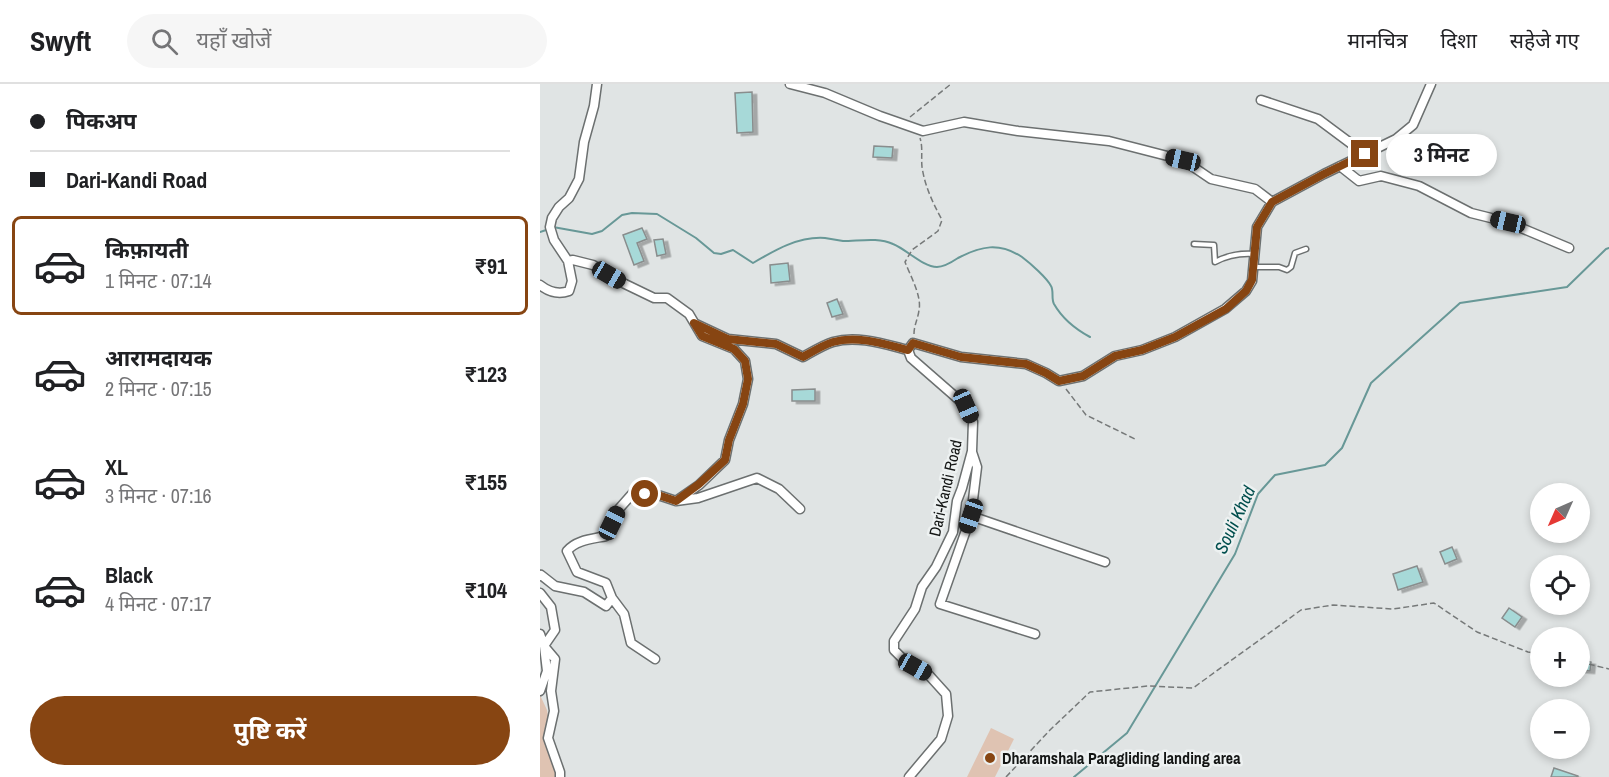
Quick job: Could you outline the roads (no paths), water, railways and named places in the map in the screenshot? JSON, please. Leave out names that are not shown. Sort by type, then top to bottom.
[{"type":"street","points":[[540,285],[547,291],[561,294],[569,291],[572,281],[567,261],[554,240],[550,227],[552,218],[569,198],[579,179],[584,142],[594,106],[597,84]]},
{"type":"street","points":[[790,84],[825,93],[923,131],[964,122],[1018,131],[1109,141],[1183,160],[1211,179],[1255,189],[1272,202]]},
{"type":"street","points":[[694,323],[728,339],[776,344],[803,357],[832,342],[849,339],[868,340],[961,357],[1026,364],[1059,381],[1083,376],[1115,356],[1142,350],[1175,337],[1226,309],[1246,291],[1252,280],[1257,227],[1272,202],[1396,139],[1413,125],[1426,85]]},
{"type":"street","points":[[1261,100],[1318,119],[1365,154]]},
{"type":"street","points":[[1340,166],[1359,181],[1381,176],[1419,186],[1471,213],[1508,222],[1569,248]]},
{"type":"street","points":[[567,261],[573,260],[592,265],[654,298],[667,298],[689,314],[702,336],[734,349],[745,361],[748,379],[743,404],[729,440],[725,460],[676,501]]},
{"type":"street","name":"Dari-Kandi Road","points":[[909,777],[941,739],[948,716],[946,694],[927,673],[904,660],[894,650],[894,641],[915,609],[922,587],[936,567],[953,532],[957,501],[972,451],[973,422],[966,406],[911,358],[910,346]]},
{"type":"street","points":[[972,451],[977,468],[971,516],[940,604],[1035,634]]},
{"type":"street","points":[[655,659],[631,643],[624,614],[612,598],[606,583],[577,572],[567,551],[571,546],[606,536],[618,510],[633,493],[658,495],[676,501],[698,498],[757,478],[779,489],[800,509]]},
{"type":"street","points":[[971,516],[1105,562]]},
{"type":"street","points":[[540,576],[555,586],[584,592],[606,606],[612,598]]},
{"type":"street","points":[[540,593],[551,607],[555,630],[544,646]]},
{"type":"street","points":[[540,634],[547,671],[540,692]]},
{"type":"street","points":[[544,646],[555,659],[550,691],[554,711],[548,738],[560,777]]},
{"type":"lane","points":[[1194,244],[1214,245],[1215,262],[1237,253],[1255,254]]},
{"type":"lane","points":[[1254,267],[1279,267],[1287,270],[1291,267],[1295,252],[1306,249]]},
{"type":"waterway","points":[[553,227],[592,234],[602,231],[622,215],[657,214],[696,238],[714,253],[721,254],[733,250],[753,263],[788,245],[815,238],[887,242],[898,246],[926,264],[937,267],[982,248],[1006,249],[1022,257],[1042,275],[1052,288],[1053,302],[1057,309],[1070,323],[1090,337]]},
{"type":"waterway","points":[[540,232],[549,229]]},
{"type":"waterway","name":"Souli Khad","points":[[1074,777],[1127,733],[1235,554],[1258,494],[1275,475],[1325,465],[1342,448],[1371,383],[1460,303],[1567,287],[1609,248]]},
{"type":"place","name":"Dharamshala Paragliding landing area","points":[[990,758]]}]
